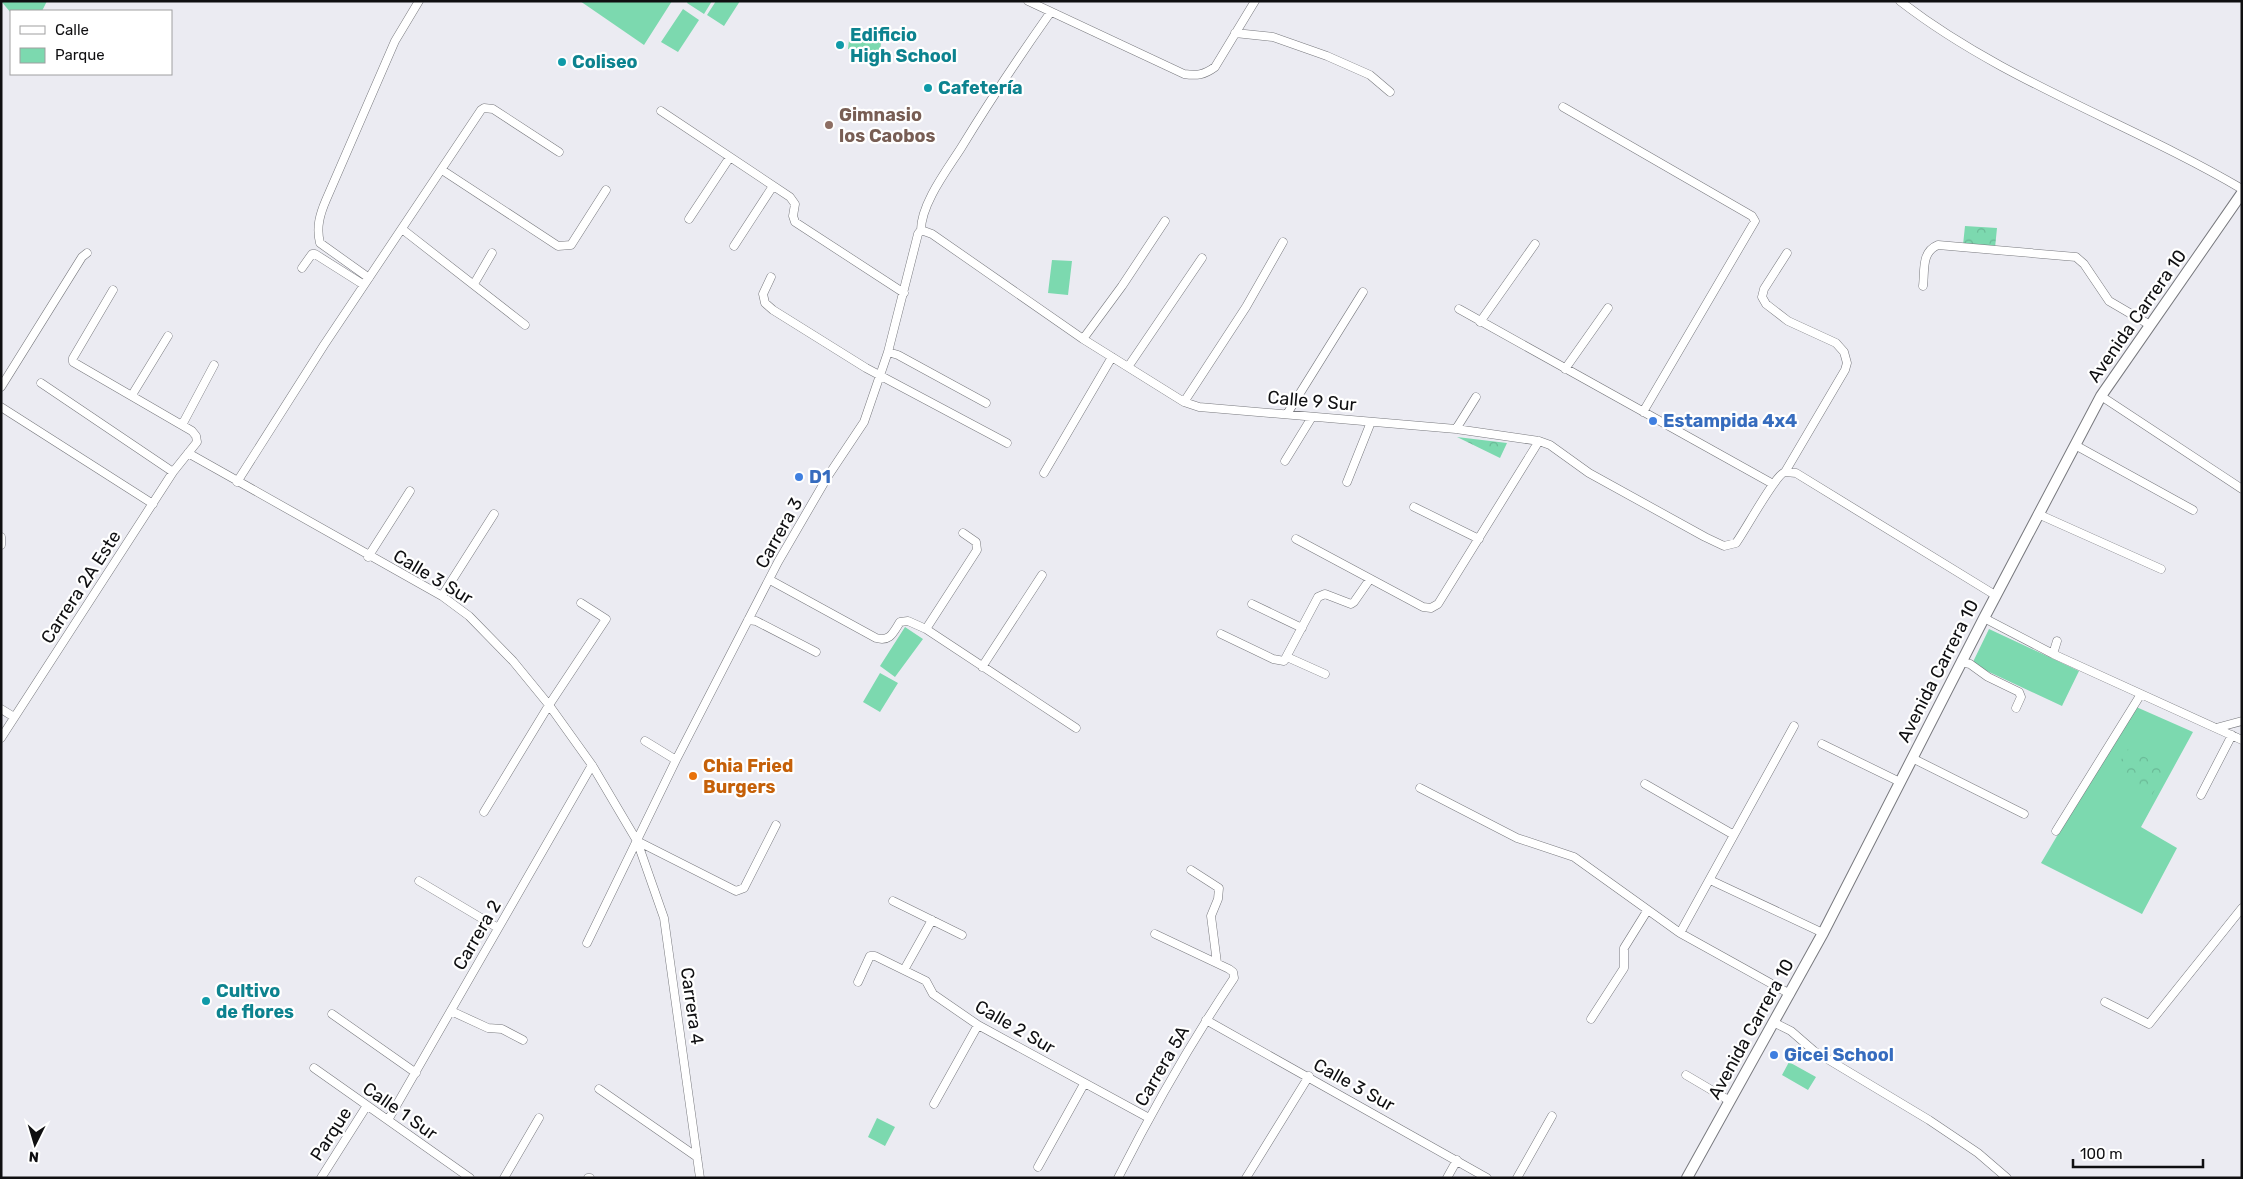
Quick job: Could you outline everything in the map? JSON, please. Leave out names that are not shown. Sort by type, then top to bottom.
[{"type":"street","points":[[367,281],[320,243],[319,223],[324,206],[394,41],[419,1]]},
{"type":"street","points":[[1028,1],[1184,74],[1196,76],[1215,67],[1255,1]]},
{"type":"street","points":[[1900,1],[1922,18],[1976,52],[2242,189]]},
{"type":"street","name":"Carrera 3","points":[[587,942],[676,760],[778,562],[823,484],[864,422],[888,352],[918,234],[921,230],[923,214],[943,177],[1004,78],[1050,12]]},
{"type":"street","points":[[1235,33],[1273,37],[1327,56],[1370,75],[1390,92]]},
{"type":"street","points":[[1563,107],[1752,216],[1755,221],[1643,412]]},
{"type":"street","points":[[237,482],[367,281],[484,108],[493,109],[559,152]]},
{"type":"street","points":[[661,111],[792,200],[795,204],[794,222],[904,294]]},
{"type":"street","points":[[689,219],[730,158]]},
{"type":"street","points":[[442,170],[558,246],[571,245],[606,190]]},
{"type":"street","points":[[734,246],[773,186]]},
{"type":"street","name":"Avenida Carrera 10","points":[[1686,1178],[1823,933],[1995,595],[2101,396],[2242,193]]},
{"type":"street","points":[[1082,338],[1122,286],[1165,221]]},
{"type":"street","points":[[402,230],[526,325]]},
{"type":"street","name":"Calle 9 Sur","points":[[921,230],[932,234],[1082,338],[1184,402],[1199,407],[1456,429],[1539,441],[1550,444],[1589,473],[1705,538],[1724,546],[1736,543],[1773,484]]},
{"type":"street","points":[[1184,402],[1246,307],[1283,242]]},
{"type":"street","points":[[1480,322],[1536,244]]},
{"type":"street","points":[[1923,286],[1926,255],[1931,248],[1938,245],[2076,257],[2084,264],[2109,301],[2150,325]]},
{"type":"street","points":[[1,387],[82,257],[87,253]]},
{"type":"street","points":[[474,284],[492,253]]},
{"type":"street","points":[[1785,472],[1845,370],[1847,363],[1844,352],[1836,343],[1788,321],[1766,304],[1762,297],[1764,289],[1787,253]]},
{"type":"street","points":[[302,268],[312,254],[316,254],[367,281]]},
{"type":"street","points":[[1128,366],[1202,258]]},
{"type":"street","points":[[771,277],[763,294],[768,306],[880,375],[1008,443]]},
{"type":"street","points":[[113,290],[73,358],[73,362],[182,425],[196,436],[197,442],[188,453]]},
{"type":"street","points":[[1287,414],[1363,292]]},
{"type":"street","points":[[1565,369],[1608,308]]},
{"type":"street","points":[[1459,309],[1773,484],[1781,473],[1796,473],[1995,595]]},
{"type":"street","points":[[132,396],[168,336]]},
{"type":"street","points":[[888,352],[898,355],[986,403]]},
{"type":"street","points":[[1044,473],[1112,357]]},
{"type":"street","points":[[182,425],[214,365]]},
{"type":"street","points":[[41,383],[173,472]]},
{"type":"street","points":[[2101,396],[2242,489]]},
{"type":"street","points":[[1456,429],[1476,397]]},
{"type":"street","points":[[1,407],[153,504]]},
{"type":"street","points":[[1285,461],[1312,417]]},
{"type":"street","points":[[1347,482],[1371,422]]},
{"type":"street","points":[[1296,538],[1423,607],[1431,608],[1438,604],[1539,441]]},
{"type":"street","points":[[2075,445],[2193,510]]},
{"type":"street","name":"Calle 3 Sur","points":[[188,453],[368,557],[442,596],[469,616],[513,661],[549,705],[592,765],[637,841]]},
{"type":"street","name":"Carrera 2A Este","points":[[1,738],[173,472],[188,453]]},
{"type":"street","points":[[368,557],[410,491]]},
{"type":"street","points":[[1414,506],[1479,538]]},
{"type":"street","points":[[442,596],[494,514]]},
{"type":"street","points":[[2038,514],[2161,569]]},
{"type":"street","points":[[926,629],[978,550],[976,542],[964,533]]},
{"type":"street","points":[[1,538],[1,545]]},
{"type":"street","points":[[982,667],[1042,575]]},
{"type":"street","points":[[1222,634],[1273,659],[1284,661],[1322,594],[1351,604],[1370,579]]},
{"type":"street","points":[[770,580],[876,638],[884,640],[890,637],[903,620],[926,629],[1076,728]]},
{"type":"street","points":[[484,812],[549,705],[606,619],[581,603]]},
{"type":"street","points":[[1252,604],[1302,628]]},
{"type":"street","points":[[1984,618],[2053,654],[2242,740]]},
{"type":"street","points":[[748,620],[756,622],[816,652]]},
{"type":"street","points":[[2053,654],[2057,641]]},
{"type":"street","points":[[1287,657],[1325,674]]},
{"type":"street","points":[[1961,662],[1970,664],[1988,677],[2019,692],[2021,697],[2016,708]]},
{"type":"street","points":[[2056,831],[2141,694]]},
{"type":"street","points":[[1,709],[14,717]]},
{"type":"street","points":[[2216,728],[2242,721]]},
{"type":"street","points":[[1680,933],[1794,726]]},
{"type":"street","points":[[2201,795],[2232,735]]},
{"type":"street","points":[[645,741],[676,760]]},
{"type":"street","points":[[1822,744],[1900,782]]},
{"type":"street","points":[[1912,758],[2024,814]]},
{"type":"street","name":"Carrera 2","points":[[388,1120],[592,765]]},
{"type":"street","points":[[1645,784],[1734,835]]},
{"type":"street","points":[[1420,788],[1517,838],[1574,857],[1680,933],[1790,994]]},
{"type":"street","points":[[637,841],[736,891],[744,888],[776,825]]},
{"type":"street","name":"Carrera 4","points":[[637,841],[664,918],[700,1178]]},
{"type":"street","points":[[1191,870],[1220,888],[1211,916],[1217,963]]},
{"type":"street","points":[[1710,880],[1823,933]]},
{"type":"street","points":[[419,881],[498,928]]},
{"type":"street","points":[[893,901],[962,935]]},
{"type":"street","points":[[2105,1002],[2149,1024],[2242,909]]},
{"type":"street","points":[[1591,1019],[1624,968],[1624,948],[1647,911]]},
{"type":"street","points":[[904,970],[932,920]]},
{"type":"street","points":[[1156,934],[1217,963]]},
{"type":"street","name":"Calle 2 Sur","points":[[858,982],[870,956],[873,955],[926,980],[933,994],[978,1025],[1149,1118]]},
{"type":"street","name":"Carrera 5A","points":[[1118,1178],[1149,1118],[1206,1020],[1234,978],[1233,972],[1217,963]]},
{"type":"street","points":[[451,1011],[488,1028],[502,1029],[523,1040]]},
{"type":"street","points":[[332,1014],[416,1073]]},
{"type":"street","name":"Calle 3 Sur","points":[[1206,1020],[1309,1076],[1487,1178]]},
{"type":"street","points":[[1773,1022],[1791,1031],[1814,1051],[1929,1120],[1978,1152],[2007,1178]]},
{"type":"street","points":[[934,1104],[978,1025]]},
{"type":"street","name":"Calle 1 Sur","points":[[314,1068],[366,1107],[388,1120],[470,1178]]},
{"type":"street","points":[[1686,1075],[1730,1101]]},
{"type":"street","points":[[1246,1178],[1309,1076]]},
{"type":"street","points":[[1038,1167],[1084,1084]]},
{"type":"street","points":[[599,1088],[697,1157]]},
{"type":"street","name":"Parque","points":[[321,1178],[366,1107]]},
{"type":"street","points":[[1517,1178],[1552,1116]]},
{"type":"street","points":[[504,1178],[539,1118]]},
{"type":"street","points":[[1447,1178],[1457,1160]]},
{"type":"green space","points":[[1,1],[47,1],[42,10],[10,10],[10,12]]},
{"type":"green space","points":[[580,1],[672,1],[644,45]]},
{"type":"green space","points":[[688,1],[712,1],[704,14],[687,3]]},
{"type":"green space","points":[[716,1],[740,1],[724,26],[707,15]]},
{"type":"green space","points":[[683,9],[699,20],[678,52],[661,42]]},
{"type":"green space","points":[[850,30],[882,33],[880,52],[848,49]]},
{"type":"green space","points":[[1965,226],[1997,228],[1995,248],[1963,245]]},
{"type":"green space","points":[[1052,260],[1072,261],[1068,295],[1048,293]]},
{"type":"green space","points":[[1457,437],[1507,443],[1500,458]]},
{"type":"green space","points":[[905,627],[923,639],[895,677],[880,666]]},
{"type":"green space","points":[[1989,629],[2079,671],[2062,706],[1972,664]]},
{"type":"green space","points":[[880,673],[898,683],[880,712],[863,702]]},
{"type":"green space","points":[[2134,706],[2193,732],[2141,827],[2177,848],[2142,914],[2041,863]]},
{"type":"green space","points":[[2128,749],[2168,768],[2152,795],[2112,774]]},
{"type":"green space","points":[[1789,1062],[1816,1077],[1808,1090],[1782,1075]]},
{"type":"green space","points":[[877,1118],[895,1127],[885,1146],[868,1137]]},
{"type":"place","name":"Edificio High School","points":[[840,45]]},
{"type":"place","name":"Coliseo","points":[[562,62]]},
{"type":"place","name":"Cafetería","points":[[928,88]]},
{"type":"place","name":"Gimnasio los Caobos","points":[[829,125]]},
{"type":"place","name":"Estampida 4x4","points":[[1653,421]]},
{"type":"place","name":"D1","points":[[799,477]]},
{"type":"place","name":"Chia Fried Burgers","points":[[693,776]]},
{"type":"place","name":"Cultivo de flores","points":[[206,1001]]},
{"type":"place","name":"Gicei School","points":[[1774,1055]]}]
